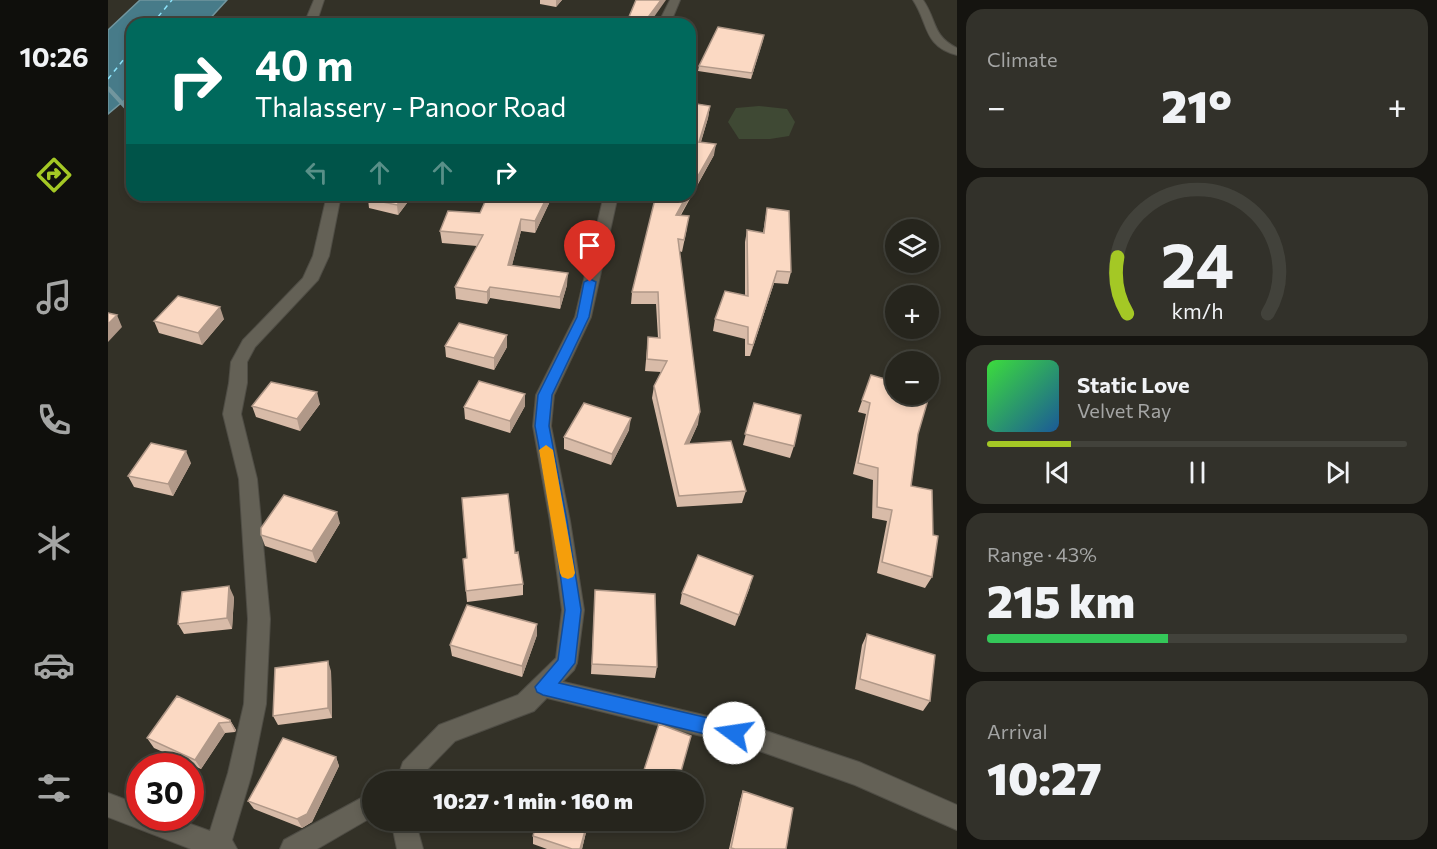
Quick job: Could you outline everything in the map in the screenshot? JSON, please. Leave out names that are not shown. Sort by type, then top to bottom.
[{"type":"street","points":[[312,18],[319,0]]},
{"type":"street","points":[[667,18],[675,0]]},
{"type":"street","points":[[918,0],[925,8],[925,19],[930,33],[945,48],[957,52]]},
{"type":"street","points":[[108,805],[221,848],[255,704],[259,630],[248,479],[232,414],[238,383],[239,362],[255,337],[280,308],[310,280],[321,256],[333,201]]},
{"type":"street","points":[[411,771],[447,733],[526,703],[566,663],[573,610],[560,521],[542,426],[545,395],[583,317],[610,201]]},
{"type":"street","points":[[543,687],[754,738],[859,774],[957,818]]},
{"type":"street","points":[[293,849],[362,810]]},
{"type":"street","points":[[406,831],[410,849]]},
{"type":"green space","points":[[759,106],[787,109],[795,122],[789,136],[770,139],[739,139],[728,122],[736,108]]},
{"type":"water","points":[[140,0],[227,0],[210,18],[126,18],[126,99],[108,114],[108,30]]},
{"type":"building","points":[[636,0],[661,0],[648,18],[628,18]]},
{"type":"building","points":[[718,27],[764,35],[752,73],[699,66]]},
{"type":"building","points":[[696,104],[710,106],[699,142],[716,144],[696,179]]},
{"type":"building","points":[[378,201],[400,201],[397,205]]},
{"type":"building","points":[[485,201],[545,201],[535,221],[521,219],[508,265],[568,273],[560,297],[490,287],[487,292],[455,287],[483,235],[440,231],[448,211],[480,213]]},
{"type":"building","points":[[655,201],[684,201],[676,215],[689,216],[684,240],[678,239],[700,412],[685,444],[731,441],[746,491],[679,496],[654,386],[667,361],[647,359],[648,337],[660,338],[658,292],[632,292]]},
{"type":"building","points":[[767,208],[789,211],[791,272],[777,271],[753,345],[748,344],[748,327],[715,319],[725,291],[748,296],[747,230],[764,233]]},
{"type":"building","points":[[178,296],[220,307],[198,333],[154,321]]},
{"type":"building","points":[[108,313],[117,315],[108,324]]},
{"type":"building","points":[[459,323],[507,335],[494,358],[445,346]]},
{"type":"building","points":[[871,375],[885,379],[885,405],[926,405],[918,434],[911,486],[932,490],[933,535],[938,536],[932,577],[882,562],[892,510],[877,507],[878,468],[858,463],[870,403],[862,400]]},
{"type":"building","points":[[479,381],[525,394],[510,421],[464,407]]},
{"type":"building","points":[[271,382],[317,392],[297,419],[252,406]]},
{"type":"building","points":[[584,403],[631,418],[612,454],[564,437]]},
{"type":"building","points":[[754,403],[801,415],[794,446],[745,434]]},
{"type":"building","points":[[151,443],[186,451],[168,484],[128,476]]},
{"type":"building","points":[[508,494],[515,553],[518,552],[523,584],[466,591],[463,559],[467,558],[462,498]]},
{"type":"building","points":[[284,495],[337,512],[312,551],[261,535],[261,528]]},
{"type":"building","points":[[698,555],[753,576],[739,615],[682,593]]},
{"type":"building","points":[[229,586],[227,618],[178,624],[182,592]]},
{"type":"building","points":[[595,590],[655,594],[657,667],[592,664]]},
{"type":"building","points":[[467,605],[537,624],[522,666],[450,645]]},
{"type":"building","points":[[867,634],[935,655],[930,701],[860,679]]},
{"type":"building","points":[[328,661],[328,708],[273,716],[275,668]]},
{"type":"building","points":[[177,696],[230,720],[230,722],[219,723],[200,753],[180,753],[147,738]]},
{"type":"building","points":[[659,724],[691,736],[681,771],[644,770]]},
{"type":"building","points":[[283,738],[336,757],[307,814],[297,819],[248,801]]},
{"type":"building","points":[[743,791],[793,808],[786,849],[731,848]]},
{"type":"building","points":[[534,831],[585,831],[580,849],[572,849],[533,836]]},
{"type":"waterway","points":[[108,88],[126,108]]},
{"type":"ferry route","points":[[157,18],[172,0]]},
{"type":"ferry route","points":[[108,79],[126,56]]},
{"type":"slow traffic","points":[[546,450],[568,573]]},
{"type":"route","points":[[590,282],[583,317],[545,395],[542,426],[560,521],[573,610],[566,663],[543,687],[734,733]]}]
